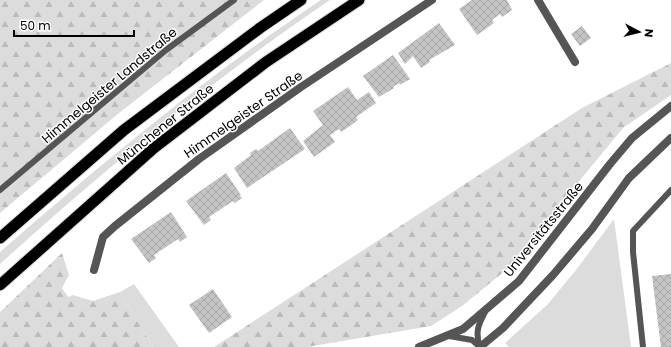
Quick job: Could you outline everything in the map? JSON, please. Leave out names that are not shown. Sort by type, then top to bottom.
[{"type":"highway","name":"Münchener Straße","points":[[0,238],[124,130],[260,28],[301,0]]},
{"type":"highway","name":"Münchener Straße","points":[[0,285],[154,148],[266,62],[359,0]]},
{"type":"street","name":"Himmelgeister Straße","points":[[94,270],[103,237],[115,226],[206,154],[301,87],[432,0]]},
{"type":"street","points":[[538,0],[575,62]]},
{"type":"street","name":"Universitätsstraße","points":[[419,347],[462,329],[485,312],[519,282],[632,138],[671,106]]},
{"type":"street","points":[[480,347],[502,328],[553,275],[592,229],[629,178],[671,138]]},
{"type":"lane","name":"Himmelgeister Landstraße","points":[[0,190],[166,50],[234,0]]},
{"type":"lane","points":[[644,347],[633,252],[633,231],[671,190]]},
{"type":"lane","points":[[480,347],[477,337],[477,328],[485,312]]},
{"type":"lane","points":[[447,336],[472,340],[480,347]]},
{"type":"green space","points":[[0,0],[264,0],[119,113],[0,213]]},
{"type":"green space","points":[[321,0],[330,0],[244,61],[160,126],[79,194],[0,264],[0,252],[117,153],[238,58]]},
{"type":"green space","points":[[671,63],[671,95],[623,128],[506,270],[462,306],[431,326],[307,347],[214,347],[582,108]]},
{"type":"green space","points":[[614,219],[631,347],[509,347],[505,343],[548,304],[576,270]]},
{"type":"green space","points":[[62,253],[69,275],[62,288],[68,297],[73,295],[93,301],[120,292],[153,347],[0,347],[0,312]]},
{"type":"green space","points":[[134,284],[179,347],[153,347],[120,292]]},
{"type":"building","points":[[472,0],[507,0],[512,10],[502,17],[500,14],[492,20],[494,23],[477,35],[459,9]]},
{"type":"building","points":[[439,23],[455,45],[429,60],[430,62],[421,68],[413,56],[405,64],[398,53]]},
{"type":"building","points":[[582,26],[591,38],[580,46],[571,34]]},
{"type":"building","points":[[393,55],[410,79],[400,85],[399,83],[393,87],[394,88],[379,97],[363,76]]},
{"type":"building","points":[[348,87],[357,100],[369,92],[376,103],[356,117],[358,120],[350,126],[341,132],[339,129],[330,135],[335,142],[314,157],[303,141],[323,125],[313,111]]},
{"type":"building","points":[[290,128],[305,149],[247,188],[234,168],[251,155],[250,153],[256,149],[258,151]]},
{"type":"building","points":[[226,173],[242,198],[235,203],[233,201],[209,217],[211,220],[204,225],[186,201]]},
{"type":"building","points":[[171,212],[187,237],[180,242],[178,239],[154,255],[156,258],[149,263],[131,239]]},
{"type":"building","points":[[671,274],[671,347],[661,347],[652,276]]},
{"type":"building","points":[[213,289],[232,317],[209,333],[189,305]]}]
